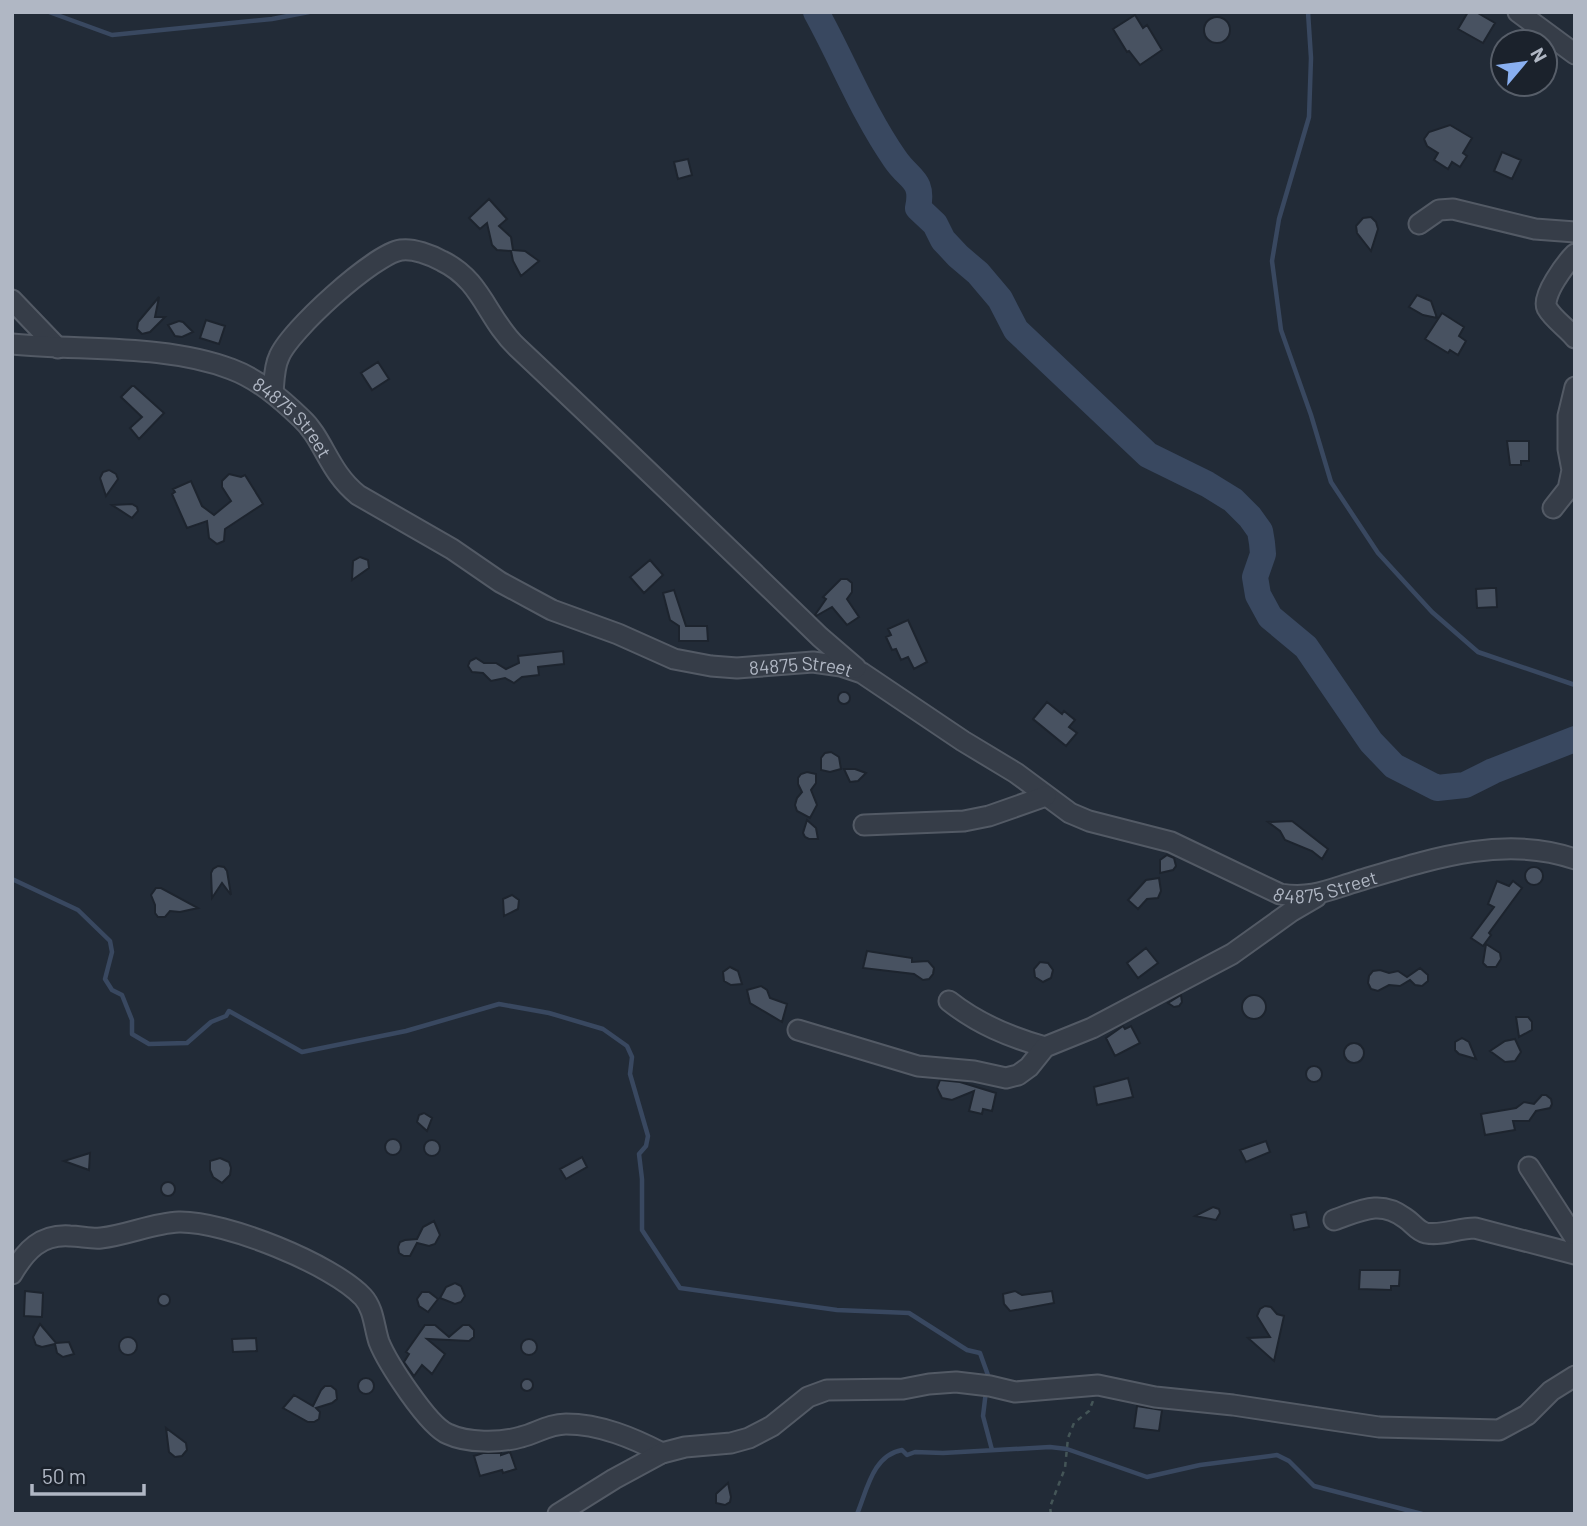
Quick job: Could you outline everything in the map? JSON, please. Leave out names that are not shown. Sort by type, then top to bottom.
[{"type":"street","points":[[1518,12],[1575,54]]},
{"type":"street","points":[[1419,223],[1439,210],[1453,209],[1535,229],[1575,232]]},
{"type":"street","points":[[273,393],[279,357],[303,323],[360,274],[384,257],[401,250],[418,252],[441,260],[463,274],[516,346],[540,366],[600,427],[820,637],[862,673]]},
{"type":"street","points":[[1575,254],[1554,283],[1545,304],[1575,338]]},
{"type":"street","points":[[12,300],[58,348]]},
{"type":"street","name":"84875 Street","points":[[12,344],[186,356],[232,369],[258,382],[304,420],[331,466],[344,484],[358,495],[452,549],[500,582],[552,610],[618,634],[674,659],[737,668],[814,662],[841,666],[862,673],[1016,773],[1070,813],[1089,821],[1171,842],[1280,894],[1299,897],[1320,895],[1401,868],[1470,852],[1507,847],[1550,850],[1575,859]]},
{"type":"street","points":[[1553,508],[1568,489],[1572,470],[1568,449],[1568,416],[1575,387]]},
{"type":"street","points":[[864,825],[964,821],[989,816],[1046,796]]},
{"type":"street","points":[[798,1030],[918,1066],[974,1071],[1006,1078],[1018,1075],[1029,1067],[1045,1047],[1092,1028],[1210,966],[1320,895]]},
{"type":"street","points":[[949,1001],[988,1027],[1045,1047]]},
{"type":"street","points":[[1529,1167],[1575,1238]]},
{"type":"street","points":[[1334,1220],[1376,1207],[1393,1209],[1419,1231],[1438,1234],[1475,1228],[1575,1254]]},
{"type":"street","points":[[12,1273],[23,1255],[36,1243],[49,1237],[66,1235],[100,1238],[179,1222],[246,1234],[318,1268],[365,1298],[387,1360],[423,1411],[446,1433],[461,1438],[488,1440],[519,1438],[549,1426],[583,1425],[637,1441],[662,1453]]},
{"type":"street","points":[[558,1514],[662,1453],[749,1438],[772,1426],[808,1397],[827,1390],[903,1389],[956,1382],[1015,1391],[1098,1385],[1155,1397],[1233,1405],[1379,1427],[1499,1430],[1527,1415],[1551,1391],[1575,1376]]},
{"type":"path","points":[[1051,1514],[1050,1507],[1065,1468],[1068,1438],[1074,1423],[1089,1411],[1098,1385]]},
{"type":"building","points":[[1468,12],[1476,12],[1495,23],[1489,28],[1483,43],[1458,29]]},
{"type":"building","points":[[1135,15],[1143,28],[1147,25],[1162,50],[1140,65],[1129,51],[1127,52],[1113,29]]},
{"type":"building","points":[[1217,17],[1226,21],[1230,30],[1226,39],[1217,43],[1208,39],[1204,30],[1208,21]]},
{"type":"building","points":[[1450,125],[1472,138],[1463,153],[1467,156],[1460,167],[1452,162],[1448,169],[1434,160],[1438,153],[1427,146],[1424,139],[1429,132]]},
{"type":"building","points":[[1502,152],[1521,160],[1512,179],[1494,171]]},
{"type":"building","points":[[688,159],[692,175],[678,179],[674,162]]},
{"type":"building","points":[[489,199],[507,219],[499,226],[511,237],[513,250],[525,251],[539,261],[521,276],[511,251],[497,250],[492,245],[487,223],[480,229],[469,218]]},
{"type":"building","points":[[1371,217],[1378,229],[1371,251],[1357,233],[1356,226],[1363,218]]},
{"type":"building","points":[[1417,295],[1431,301],[1437,318],[1423,315],[1409,307]]},
{"type":"building","points":[[159,297],[155,317],[165,317],[150,332],[142,334],[137,329],[138,322]]},
{"type":"building","points":[[1442,313],[1464,327],[1459,336],[1466,341],[1458,355],[1450,350],[1448,353],[1425,339]]},
{"type":"building","points":[[206,320],[225,326],[219,344],[200,338]]},
{"type":"building","points":[[179,321],[193,332],[182,337],[175,336],[168,325]]},
{"type":"building","points":[[378,362],[389,379],[372,390],[361,373]]},
{"type":"building","points":[[132,386],[164,413],[139,439],[130,428],[142,417],[121,397]]},
{"type":"building","points":[[1507,441],[1529,441],[1529,461],[1521,461],[1521,465],[1510,465]]},
{"type":"building","points":[[109,470],[116,474],[118,479],[106,496],[100,478],[103,472]]},
{"type":"building","points":[[229,474],[241,477],[245,475],[263,504],[225,529],[224,541],[217,544],[209,538],[207,521],[187,528],[172,494],[175,492],[173,489],[191,481],[202,506],[214,515],[231,501],[222,487],[222,481]]},
{"type":"building","points":[[132,504],[138,511],[132,518],[112,505]]},
{"type":"building","points":[[360,557],[368,560],[369,568],[352,580],[353,561]]},
{"type":"building","points":[[650,560],[663,575],[644,593],[630,577]]},
{"type":"building","points":[[841,579],[852,583],[852,592],[847,599],[859,617],[847,625],[832,607],[815,615],[826,599],[823,597]]},
{"type":"building","points":[[1496,588],[1497,607],[1477,608],[1476,589]]},
{"type":"building","points":[[674,590],[686,626],[707,626],[708,641],[679,641],[679,626],[670,620],[663,593]]},
{"type":"building","points":[[908,620],[927,662],[914,669],[908,657],[901,660],[896,649],[892,650],[886,637],[891,635],[888,629]]},
{"type":"building","points":[[563,651],[564,664],[538,667],[539,675],[522,677],[514,683],[505,678],[491,681],[483,673],[472,672],[468,666],[470,661],[476,658],[484,663],[496,663],[506,669],[519,663],[518,656]]},
{"type":"building","points":[[839,693],[849,693],[849,703],[839,703]]},
{"type":"building","points":[[1047,702],[1075,720],[1069,727],[1077,733],[1066,746],[1033,719]]},
{"type":"building","points":[[831,752],[839,757],[841,769],[830,772],[821,770],[821,758],[825,753]]},
{"type":"building","points":[[844,769],[866,773],[858,781],[850,782]]},
{"type":"building","points":[[807,772],[816,774],[816,783],[811,790],[817,805],[810,818],[797,811],[795,805],[802,792],[798,778]]},
{"type":"building","points":[[807,820],[816,828],[818,839],[805,837],[803,833]]},
{"type":"building","points":[[1292,821],[1328,849],[1322,859],[1312,851],[1285,840],[1280,831],[1268,822]]},
{"type":"building","points":[[1167,855],[1174,858],[1176,866],[1173,870],[1160,873],[1160,860]]},
{"type":"building","points":[[218,866],[227,871],[231,895],[222,883],[212,898],[211,873]]},
{"type":"building","points":[[1534,867],[1540,870],[1543,876],[1540,882],[1534,885],[1528,882],[1525,876],[1528,870]]},
{"type":"building","points":[[1159,878],[1161,891],[1158,898],[1147,899],[1138,909],[1128,900],[1146,880]]},
{"type":"building","points":[[1497,881],[1509,886],[1513,881],[1522,888],[1489,933],[1491,935],[1483,946],[1471,938],[1494,907],[1488,904]]},
{"type":"building","points":[[156,888],[161,888],[198,908],[170,911],[165,917],[158,917],[151,895]]},
{"type":"building","points":[[512,895],[519,900],[518,909],[504,916],[503,899]]},
{"type":"building","points":[[1486,944],[1500,953],[1501,959],[1496,967],[1487,967],[1483,963]]},
{"type":"building","points":[[1146,948],[1158,963],[1138,978],[1127,963]]},
{"type":"building","points":[[867,951],[912,958],[912,962],[928,961],[934,968],[933,974],[929,979],[923,980],[914,974],[863,968]]},
{"type":"building","points":[[1040,962],[1048,963],[1053,970],[1051,978],[1043,982],[1035,977],[1034,969]]},
{"type":"building","points":[[730,967],[738,971],[742,984],[731,985],[724,981],[723,972]]},
{"type":"building","points":[[1420,968],[1428,975],[1428,981],[1422,986],[1415,985],[1410,980],[1400,986],[1389,985],[1378,991],[1371,989],[1368,983],[1373,971],[1398,971],[1407,977]]},
{"type":"building","points":[[761,986],[767,990],[770,998],[787,1004],[782,1022],[750,1003],[747,990]]},
{"type":"building","points":[[1181,995],[1182,1002],[1179,1006],[1174,1007],[1168,1003]]},
{"type":"building","points":[[1254,995],[1265,1002],[1266,1007],[1259,1018],[1254,1019],[1243,1012],[1242,1007],[1249,996]]},
{"type":"building","points":[[1516,1017],[1528,1017],[1532,1022],[1532,1030],[1519,1037]]},
{"type":"building","points":[[1123,1026],[1125,1029],[1131,1026],[1140,1043],[1115,1056],[1106,1038]]},
{"type":"building","points":[[1462,1038],[1469,1042],[1476,1059],[1459,1054],[1455,1050],[1455,1042]]},
{"type":"building","points":[[1515,1039],[1521,1052],[1515,1061],[1505,1062],[1490,1051],[1505,1041]]},
{"type":"building","points":[[1354,1043],[1361,1046],[1364,1053],[1361,1060],[1354,1063],[1347,1060],[1344,1053],[1347,1046]]},
{"type":"building","points":[[1314,1066],[1320,1068],[1320,1080],[1314,1082],[1308,1080],[1306,1074],[1308,1068]]},
{"type":"building","points":[[1128,1078],[1133,1097],[1097,1105],[1094,1087]]},
{"type":"building","points":[[940,1080],[960,1082],[996,1093],[992,1111],[983,1109],[982,1114],[969,1111],[974,1091],[952,1100],[942,1098],[937,1088]]},
{"type":"building","points":[[1542,1095],[1551,1099],[1550,1108],[1536,1111],[1529,1121],[1513,1121],[1515,1130],[1485,1135],[1481,1114],[1516,1108],[1524,1102],[1534,1104]]},
{"type":"building","points":[[424,1113],[432,1118],[427,1131],[417,1122],[419,1115]]},
{"type":"building","points":[[393,1139],[401,1147],[393,1155],[385,1147]]},
{"type":"building","points":[[432,1140],[440,1148],[432,1156],[424,1148]]},
{"type":"building","points":[[1266,1141],[1270,1152],[1246,1162],[1240,1150]]},
{"type":"building","points":[[90,1153],[89,1170],[64,1161]]},
{"type":"building","points":[[582,1157],[587,1167],[566,1179],[560,1169]]},
{"type":"building","points":[[220,1158],[229,1162],[231,1168],[230,1175],[222,1183],[213,1177],[210,1170],[210,1161]]},
{"type":"building","points":[[165,1182],[171,1182],[175,1189],[171,1196],[165,1196],[161,1192],[161,1186]]},
{"type":"building","points":[[1213,1207],[1219,1209],[1220,1213],[1216,1220],[1195,1216]]},
{"type":"building","points":[[1306,1212],[1309,1227],[1294,1230],[1291,1215]]},
{"type":"building","points":[[434,1221],[440,1235],[435,1244],[429,1246],[417,1243],[410,1256],[399,1253],[400,1242],[417,1239],[423,1227]]},
{"type":"building","points":[[1360,1270],[1400,1270],[1399,1286],[1391,1286],[1391,1290],[1359,1289]]},
{"type":"building","points":[[455,1283],[461,1286],[465,1296],[461,1302],[455,1304],[440,1298],[446,1287]]},
{"type":"building","points":[[25,1291],[43,1293],[42,1317],[24,1316]]},
{"type":"building","points":[[1015,1291],[1022,1295],[1052,1291],[1054,1303],[1010,1311],[1004,1304],[1003,1294]]},
{"type":"building","points":[[422,1292],[429,1292],[438,1299],[428,1312],[419,1306],[417,1299]]},
{"type":"building","points":[[164,1294],[170,1300],[164,1306],[158,1300]]},
{"type":"building","points":[[1265,1306],[1284,1316],[1274,1361],[1248,1338],[1270,1337],[1257,1316]]},
{"type":"building","points":[[40,1324],[56,1343],[69,1342],[74,1354],[63,1357],[57,1353],[55,1344],[42,1347],[36,1345],[33,1337]]},
{"type":"building","points":[[425,1325],[435,1325],[449,1337],[463,1325],[469,1325],[474,1330],[474,1337],[469,1341],[427,1339],[445,1354],[432,1374],[422,1365],[414,1376],[404,1362],[409,1354],[406,1352]]},
{"type":"building","points":[[128,1337],[134,1340],[137,1346],[134,1352],[128,1355],[122,1352],[119,1346],[122,1340]]},
{"type":"building","points":[[256,1338],[257,1351],[233,1352],[232,1339]]},
{"type":"building","points":[[526,1339],[532,1339],[537,1347],[535,1353],[526,1355],[521,1350],[521,1344]]},
{"type":"building","points":[[366,1378],[372,1380],[372,1392],[366,1394],[360,1392],[358,1386],[360,1380]]},
{"type":"building","points":[[522,1380],[532,1380],[532,1390],[522,1390]]},
{"type":"building","points":[[325,1386],[336,1390],[337,1399],[316,1408],[320,1412],[319,1419],[314,1422],[308,1422],[283,1408],[294,1395],[313,1406]]},
{"type":"building","points":[[1137,1406],[1162,1410],[1159,1431],[1134,1428]]},
{"type":"building","points":[[166,1428],[186,1443],[187,1450],[182,1456],[175,1457],[169,1452]]},
{"type":"building","points":[[510,1452],[516,1469],[480,1476],[474,1456]]},
{"type":"building","points":[[728,1483],[730,1502],[725,1505],[716,1503],[716,1494]]},
{"type":"waterway","points":[[49,12],[112,35],[272,19],[309,12]]},
{"type":"waterway","points":[[816,12],[873,124],[900,166],[917,185],[918,208],[935,224],[943,240],[978,273],[1000,299],[1016,330],[1148,455],[1207,484],[1233,500],[1250,517],[1260,531],[1262,543],[1263,554],[1255,577],[1258,595],[1270,617],[1306,647],[1371,742],[1394,766],[1437,788],[1465,785],[1493,771],[1575,739]]},
{"type":"waterway","points":[[1308,12],[1311,58],[1309,117],[1279,219],[1272,261],[1281,330],[1331,482],[1378,553],[1432,612],[1478,652],[1575,685]]},
{"type":"waterway","points":[[12,879],[78,910],[110,941],[112,952],[105,979],[112,990],[122,995],[132,1020],[132,1034],[149,1044],[187,1043],[211,1022],[226,1016],[229,1011],[302,1052],[406,1031],[499,1004],[549,1013],[603,1029],[627,1046],[632,1057],[630,1074],[648,1136],[646,1146],[639,1154],[642,1230],[680,1288],[837,1310],[909,1313],[967,1350],[980,1353],[989,1378]]},
{"type":"waterway","points":[[986,1391],[983,1416],[992,1450]]},
{"type":"waterway","points":[[857,1514],[872,1475],[892,1453],[902,1450],[907,1455],[915,1452],[1050,1447],[1067,1449],[1147,1477],[1200,1465],[1277,1455],[1289,1461],[1314,1486],[1422,1514]]}]
